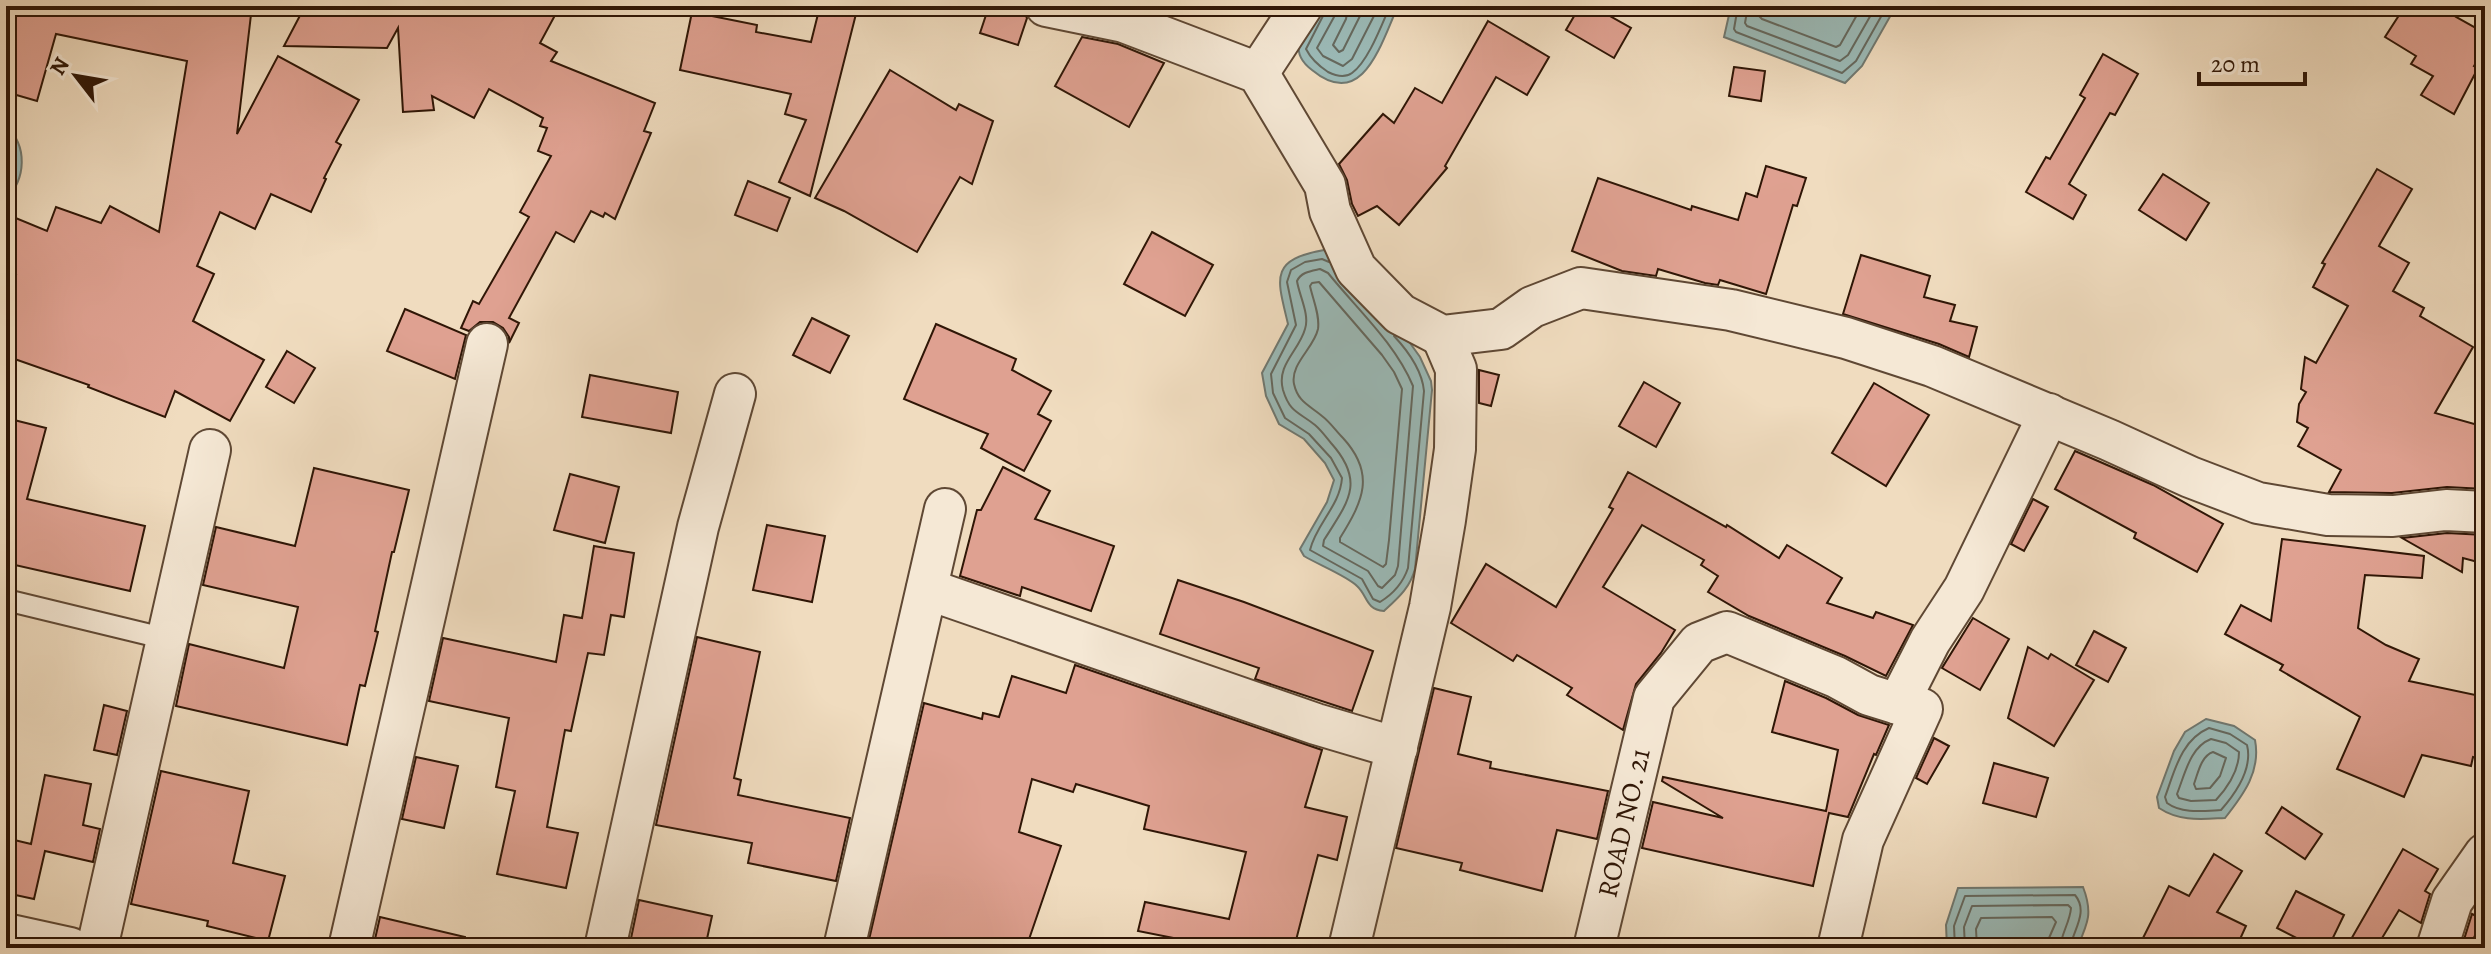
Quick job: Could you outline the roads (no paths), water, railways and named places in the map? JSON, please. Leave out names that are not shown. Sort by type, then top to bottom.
[{"type":"street","points":[[1046,6],[1124,22],[1258,73],[1325,185],[1330,211],[1356,269],[1400,314],[1442,336],[1501,329],[1532,307],[1581,288],[1731,310],[1846,338],[1932,366],[2258,503],[2328,515],[2393,516],[2446,510],[2485,512]]},
{"type":"street","points":[[1258,73],[1302,6]]},
{"type":"street","points":[[1349,948],[1430,607],[1455,449],[1456,369],[1442,336]]},
{"type":"street","points":[[349,948],[487,344]]},
{"type":"street","points":[[605,948],[698,527],[735,394]]},
{"type":"street","points":[[1838,948],[1863,840],[1922,709],[1898,704],[1930,641],[1964,589],[2049,414]]},
{"type":"street","points":[[97,948],[210,450]]},
{"type":"street","points":[[844,948],[945,509]]},
{"type":"street","points":[[927,589],[1316,724],[1397,748]]},
{"type":"street","name":"ROAD NO. 21","points":[[1594,948],[1654,698],[1699,643],[1727,632],[1836,677],[1869,695],[1898,704]]},
{"type":"street","points":[[2437,948],[2452,901],[2485,854]]},
{"type":"street","points":[[6,934],[70,948]]},
{"type":"lane","points":[[6,600],[167,639]]},
{"type":"water","points":[[1320,6],[1398,6],[1368,68],[1345,83],[1330,81],[1312,70],[1299,52],[1299,44]]},
{"type":"water","points":[[1731,6],[1896,6],[1862,66],[1845,83],[1724,37]]},
{"type":"water","points":[[6,126],[18,143],[22,162],[18,182],[6,199]]},
{"type":"water","points":[[1324,250],[1339,258],[1405,336],[1420,357],[1431,381],[1415,569],[1407,587],[1384,611],[1373,608],[1352,582],[1304,556],[1300,549],[1327,502],[1334,480],[1325,463],[1304,439],[1279,424],[1266,396],[1262,373],[1288,324],[1281,294],[1281,274],[1294,259]]},
{"type":"water","points":[[2206,719],[2234,726],[2255,740],[2253,772],[2225,818],[2175,816],[2159,808],[2157,797],[2174,751],[2185,732]]},
{"type":"water","points":[[2083,887],[2088,918],[2077,948],[1947,948],[1946,925],[1958,888]]}]
